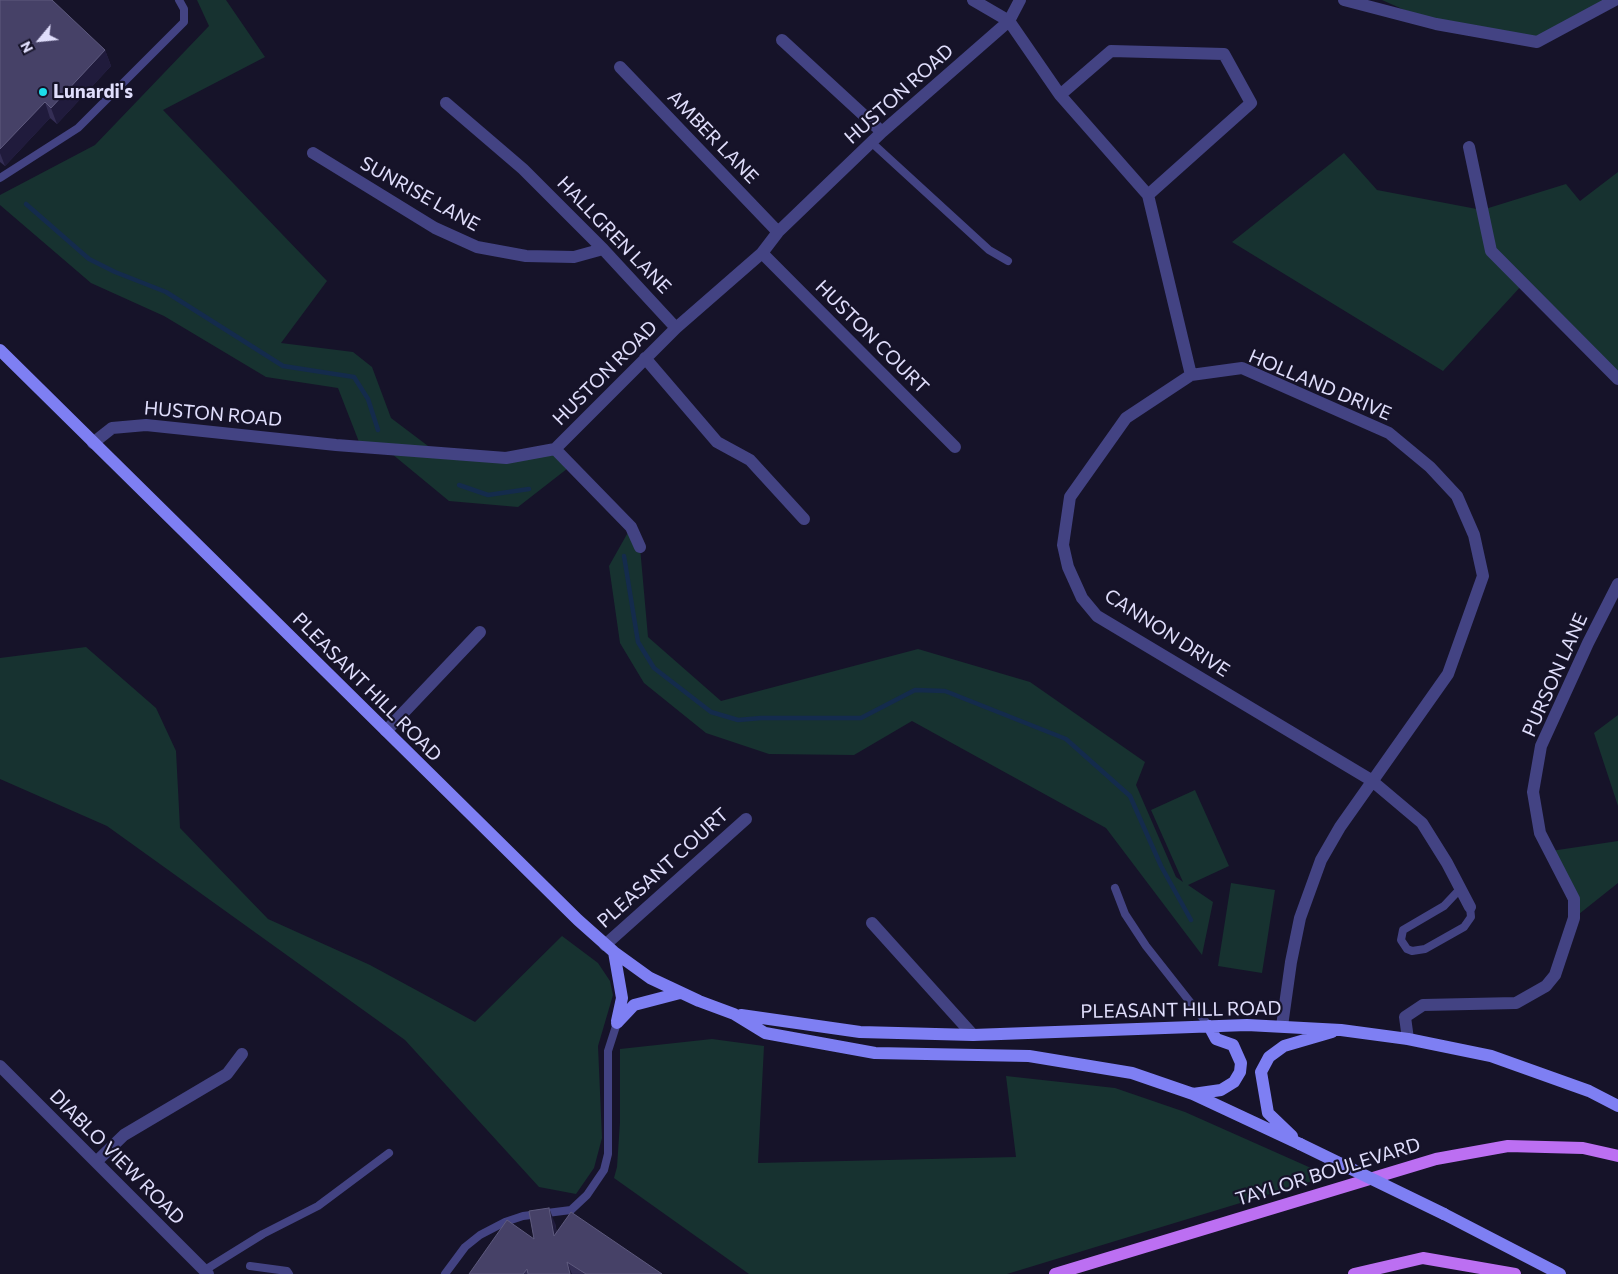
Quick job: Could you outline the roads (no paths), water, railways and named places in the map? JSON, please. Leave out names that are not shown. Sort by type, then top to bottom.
[{"type":"main road","name":"PLEASANT HILL ROAD","points":[[0,350],[610,949],[650,978],[680,993],[734,1014],[765,1033],[876,1052],[1029,1056],[1132,1073],[1193,1094],[1300,1144],[1444,1214],[1560,1274]]},
{"type":"main road","points":[[610,949],[622,998],[617,1023]]},
{"type":"main road","points":[[617,1023],[634,1005],[680,993]]},
{"type":"main road","name":"PLEASANT HILL ROAD","points":[[734,1014],[860,1032],[973,1035],[1209,1026],[1282,1026],[1341,1030],[1408,1039],[1491,1056],[1589,1091],[1618,1106]]},
{"type":"main road","points":[[1193,1094],[1221,1090],[1234,1082],[1240,1072],[1241,1062],[1233,1045],[1216,1039],[1209,1026]]},
{"type":"main road","points":[[1300,1144],[1268,1113],[1261,1072],[1269,1057],[1284,1046],[1341,1030]]},
{"type":"main road","name":"TAYLOR BOULEVARD","points":[[1056,1274],[1436,1159],[1508,1146],[1583,1148],[1618,1156]]},
{"type":"main road","points":[[1354,1274],[1423,1258],[1515,1274]]},
{"type":"street","points":[[973,0],[1009,21],[1060,95],[1148,195],[1191,375]]},
{"type":"street","name":"HUSTON ROAD","points":[[93,443],[112,428],[146,424],[336,444],[506,458],[556,449],[676,328],[762,253],[778,232],[871,142],[1009,21],[1020,0]]},
{"type":"street","points":[[1344,0],[1436,24],[1537,42],[1615,0]]},
{"type":"street","points":[[782,40],[882,132]]},
{"type":"street","points":[[1060,95],[1112,52],[1224,54],[1251,103],[1148,195]]},
{"type":"street","name":"AMBER LANE","points":[[620,67],[778,232]]},
{"type":"street","name":"HALLGREN LANE","points":[[446,103],[523,169],[603,249],[676,328]]},
{"type":"street","points":[[1469,147],[1491,251],[1618,379]]},
{"type":"street","name":"SUNRISE LANE","points":[[313,153],[435,228],[477,247],[526,256],[574,257],[603,249]]},
{"type":"street","name":"HUSTON COURT","points":[[762,253],[955,446]]},
{"type":"street","points":[[645,358],[717,442],[750,460],[804,519]]},
{"type":"street","name":"HOLLAND DRIVE","points":[[1191,375],[1242,368],[1389,434],[1430,467],[1457,496],[1474,535],[1483,576],[1448,674],[1371,780],[1321,860],[1300,918],[1291,962],[1282,1026]]},
{"type":"street","name":"CANNON DRIVE","points":[[1191,375],[1126,418],[1070,497],[1063,545],[1071,574],[1082,598],[1097,616],[1371,780],[1422,823],[1447,863],[1470,907]]},
{"type":"street","points":[[556,449],[631,528],[640,547]]},
{"type":"street","name":"PURSON LANE","points":[[1408,1039],[1405,1017],[1423,1005],[1516,1003],[1546,986],[1555,975],[1574,918],[1574,899],[1540,832],[1533,792],[1541,746],[1614,601],[1618,584]]},
{"type":"street","points":[[386,731],[480,632]]},
{"type":"street","name":"PLEASANT COURT","points":[[610,949],[746,819]]},
{"type":"street","points":[[872,923],[973,1035]]},
{"type":"street","points":[[96,1162],[124,1135],[227,1074],[242,1054]]},
{"type":"street","name":"DIABLO VIEW ROAD","points":[[0,1066],[206,1272]]},
{"type":"lane","points":[[0,178],[69,134],[184,22],[184,8],[179,0]]},
{"type":"lane","points":[[871,142],[982,243],[1008,261]]},
{"type":"lane","points":[[1115,888],[1125,914],[1146,946],[1209,1026]]},
{"type":"lane","points":[[1460,889],[1444,906],[1403,930],[1401,940],[1412,952],[1425,949],[1464,927],[1471,917],[1470,907]]},
{"type":"lane","points":[[445,1274],[465,1247],[480,1235],[505,1222],[522,1216],[571,1210],[587,1195],[604,1170],[608,1154],[608,1051],[617,1023]]},
{"type":"lane","points":[[206,1272],[263,1234],[318,1206],[389,1153]]},
{"type":"lane","points":[[250,1266],[287,1271],[289,1274]]},
{"type":"waterway","points":[[26,204],[89,259],[115,272],[166,292],[283,366],[354,377],[368,399],[378,430]]},
{"type":"waterway","points":[[459,485],[488,495],[529,489]]},
{"type":"waterway","points":[[624,556],[638,642],[654,668],[711,712],[738,720],[761,718],[861,718],[915,690],[945,691],[1066,739],[1130,796],[1161,866],[1191,920]]},
{"type":"place","name":"Lunardi's","points":[[43,92]]}]
